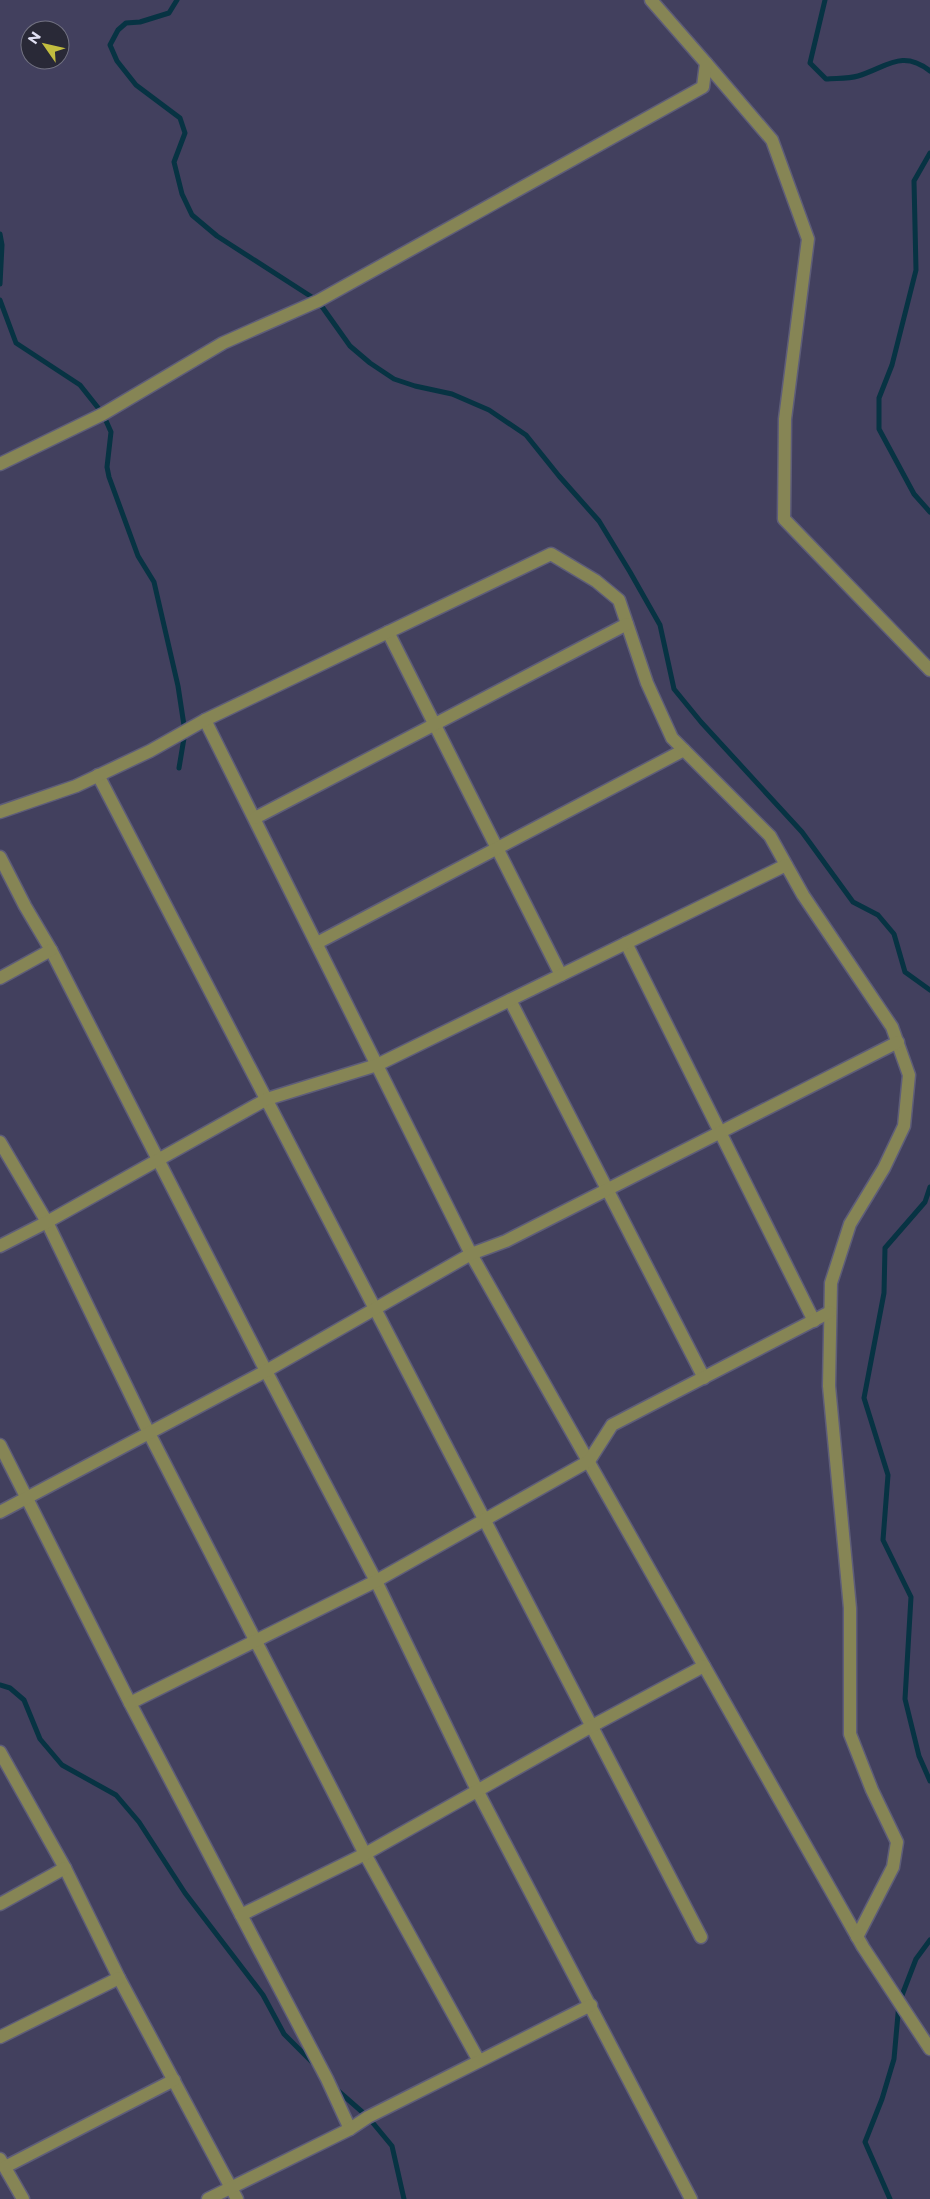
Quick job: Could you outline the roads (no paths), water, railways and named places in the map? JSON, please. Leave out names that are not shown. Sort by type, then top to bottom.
[{"type":"street","points":[[650,0],[772,140],[808,240],[784,419],[784,519],[930,670]]},
{"type":"street","points":[[0,464],[103,414],[223,344],[318,301],[703,87],[706,62]]},
{"type":"street","points":[[0,812],[76,786],[150,751],[205,720],[551,554],[596,580],[619,600],[647,683],[672,738],[770,836],[803,895],[892,1027],[909,1075],[904,1126],[884,1168],[850,1224],[831,1283],[829,1386],[850,1608],[850,1734],[872,1790],[897,1842],[893,1866],[857,1936]]},
{"type":"street","points":[[255,818],[627,624]]},
{"type":"street","points":[[388,632],[561,975]]},
{"type":"street","points":[[205,720],[472,1254],[857,1936],[930,2049]]},
{"type":"street","points":[[317,943],[684,750]]},
{"type":"street","points":[[98,775],[376,1308],[700,1937]]},
{"type":"street","points":[[0,857],[25,906],[51,950],[157,1160],[376,1581],[477,1790],[691,2199]]},
{"type":"street","points":[[0,1246],[47,1222],[267,1099],[377,1065],[786,865]]},
{"type":"street","points":[[626,943],[814,1321]]},
{"type":"street","points":[[0,978],[51,950]]},
{"type":"street","points":[[510,1000],[704,1378]]},
{"type":"street","points":[[0,1512],[266,1370],[472,1254],[506,1241],[898,1042]]},
{"type":"street","points":[[0,1142],[47,1222],[149,1432],[365,1854],[479,2061]]},
{"type":"street","points":[[130,1703],[376,1581],[589,1461],[612,1425],[830,1312]]},
{"type":"street","points":[[0,1445],[130,1703],[327,2079],[350,2129]]},
{"type":"street","points":[[241,1915],[365,1854],[592,1726],[704,1666]]},
{"type":"street","points":[[0,1752],[4,1769],[65,1868],[119,1978],[234,2193]]},
{"type":"street","points":[[0,1904],[65,1868]]},
{"type":"street","points":[[0,2037],[119,1978]]},
{"type":"street","points":[[208,2199],[234,2193],[350,2129],[368,2117],[591,2005]]},
{"type":"street","points":[[23,2199],[2,2163],[174,2080]]},
{"type":"waterway","points":[[177,0],[169,13],[140,22],[126,23],[118,30],[110,45],[117,61],[136,85],[180,118],[185,133],[174,162],[182,194],[192,215],[217,236],[318,301],[350,346],[370,363],[394,379],[415,386],[452,394],[489,410],[526,435],[599,521],[630,572],[660,625],[674,689],[701,722],[802,832],[853,902],[878,915],[894,934],[905,972],[930,990]]},
{"type":"waterway","points":[[825,0],[810,63],[826,79],[854,77],[894,62],[903,61],[911,61],[930,71]]},
{"type":"waterway","points":[[930,153],[914,181],[916,270],[892,365],[879,398],[879,429],[914,494],[930,512]]},
{"type":"waterway","points":[[0,234],[2,245],[0,284]]},
{"type":"waterway","points":[[0,300],[16,343],[80,385],[103,414],[111,432],[107,467],[109,477],[138,556],[154,582],[178,686],[185,732],[179,768]]},
{"type":"waterway","points":[[930,1187],[925,1202],[885,1248],[884,1293],[864,1398],[888,1475],[883,1540],[911,1597],[905,1699],[919,1756],[930,1781]]},
{"type":"waterway","points":[[0,1685],[10,1688],[24,1700],[40,1739],[62,1765],[116,1795],[139,1822],[185,1893],[263,1995],[284,2034],[314,2064]]},
{"type":"waterway","points":[[890,2199],[865,2142],[882,2099],[894,2059],[899,2003],[916,1959],[930,1940]]},
{"type":"waterway","points":[[336,2089],[368,2117],[392,2146],[404,2199]]}]
